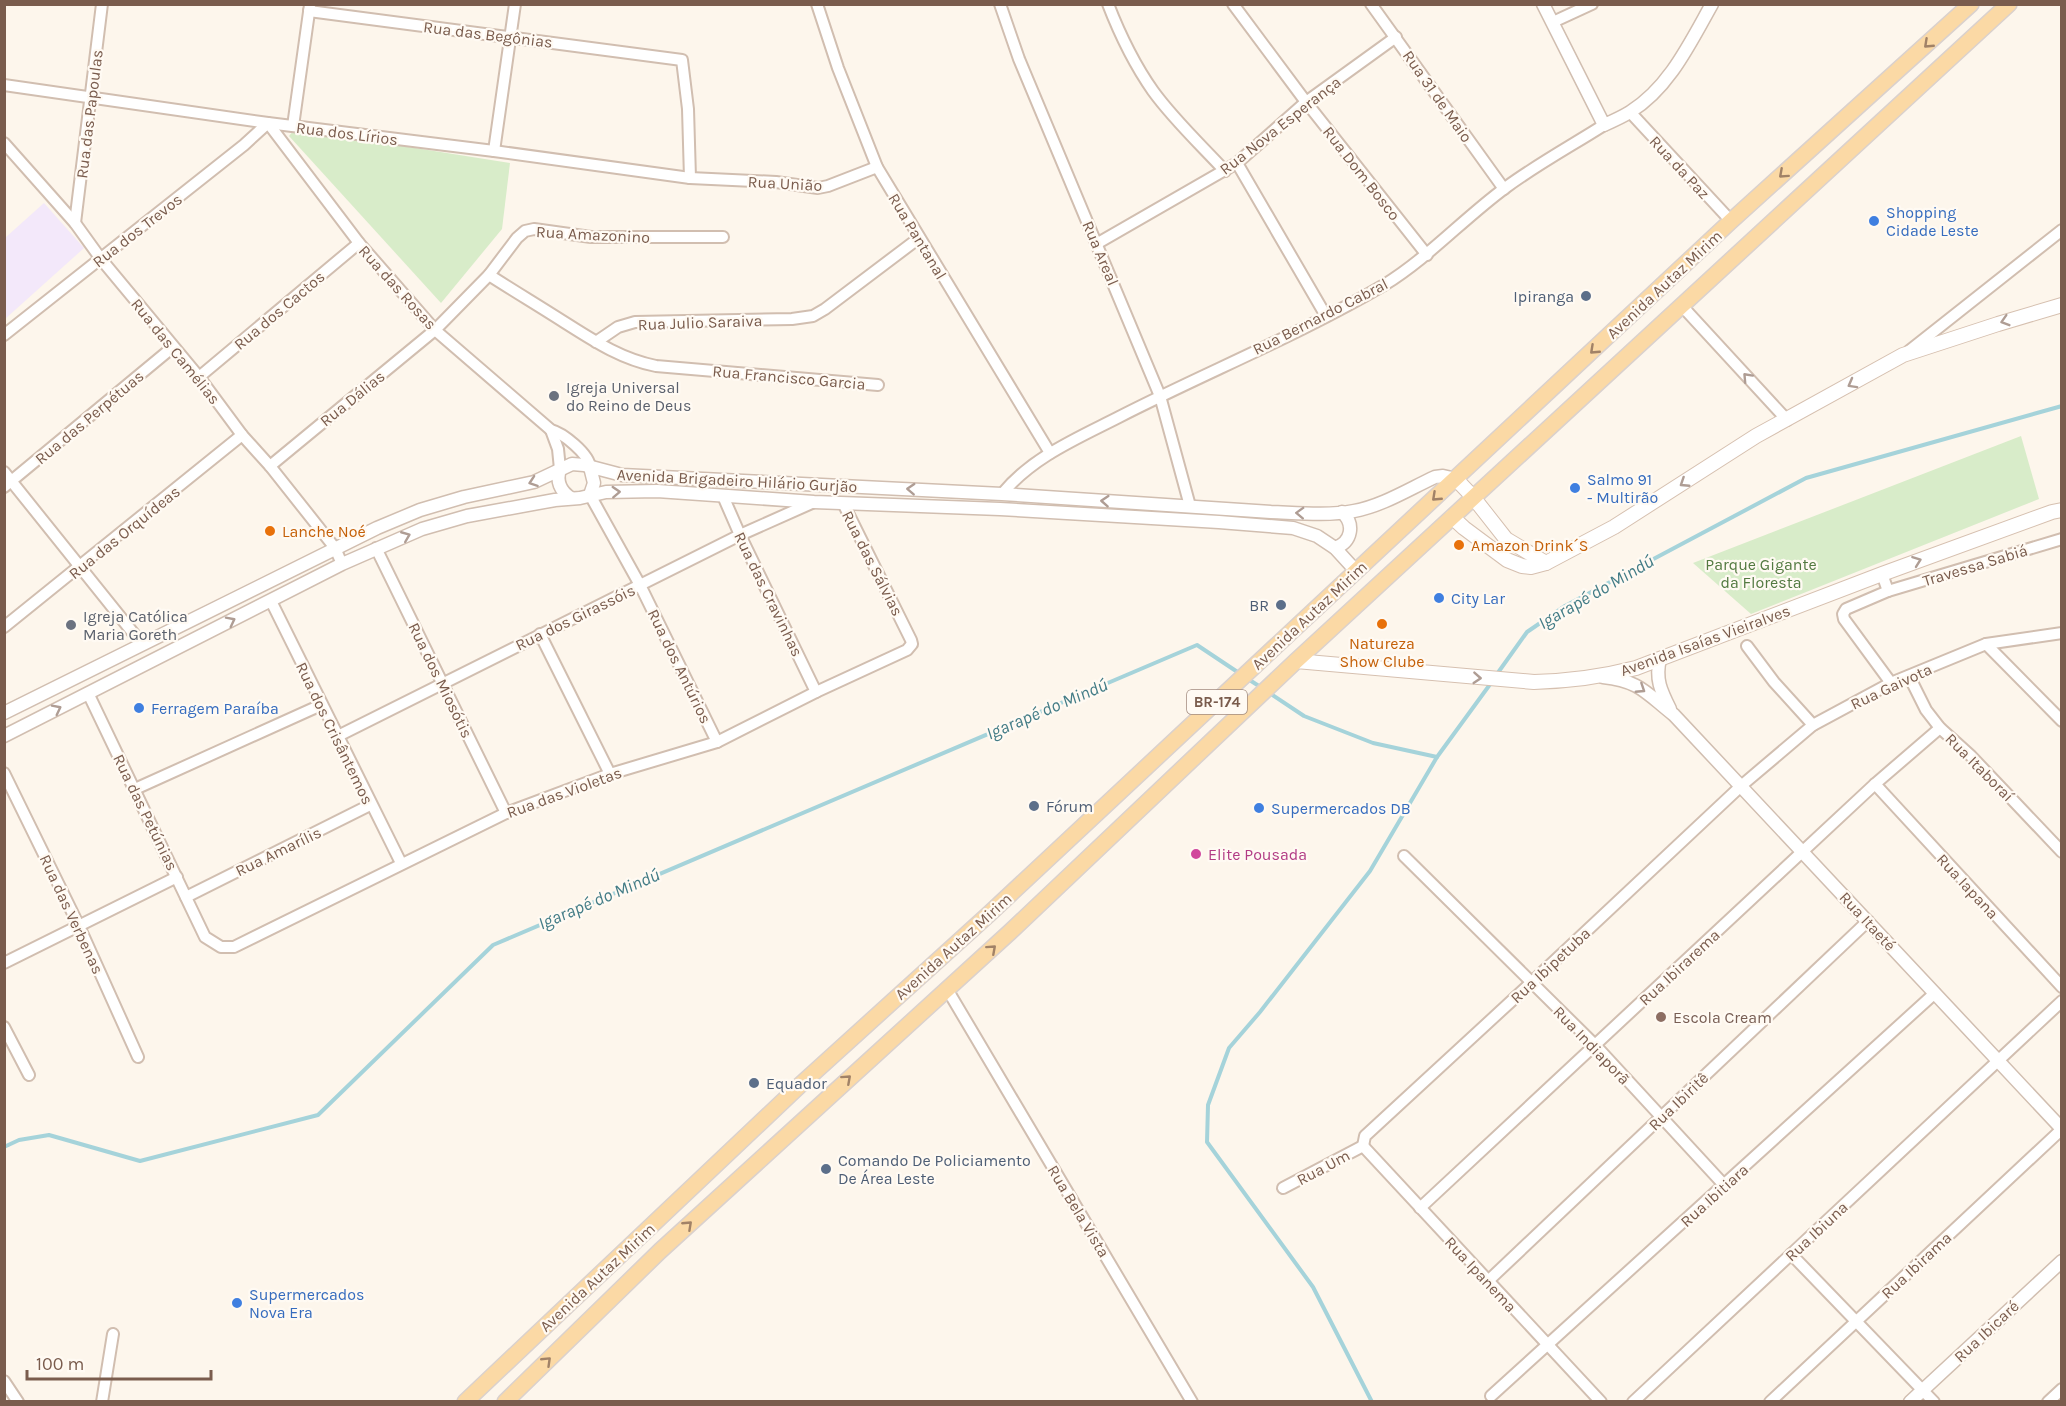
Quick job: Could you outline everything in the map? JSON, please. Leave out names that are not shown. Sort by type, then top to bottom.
[{"type":"main road","name":"Avenida Autaz Mirim","points":[[465,1401],[790,1095],[989,914],[1731,221],[1971,4]]},
{"type":"main road","name":"Avenida Autaz Mirim","points":[[506,1401],[660,1251],[1160,792],[1296,661],[2008,4]]},
{"type":"main road","points":[[1452,517],[1507,560],[1531,567],[1546,562],[1622,523],[1756,436],[1903,356],[2061,305]]},
{"type":"main road","points":[[1456,479],[1506,539],[1546,562]]},
{"type":"main road","name":"Avenida Isaías Vieiralves","points":[[1296,661],[1421,674],[1534,682],[1601,677],[1636,668],[1882,574],[2061,510]]},
{"type":"street","name":"Rua das Papoulas","points":[[75,223],[102,4]]},
{"type":"street","points":[[494,150],[515,4]]},
{"type":"street","name":"Rua Pantanal","points":[[817,4],[838,68],[877,167],[1050,453]]},
{"type":"street","name":"Rua Areal","points":[[1000,4],[1020,59],[1160,396],[1190,506]]},
{"type":"street","points":[[1108,4],[1132,57],[1153,91],[1225,171]]},
{"type":"street","name":"Rua Dom Bosco","points":[[1233,4],[1306,102],[1427,255]]},
{"type":"street","name":"Rua 31 de Maio","points":[[1371,4],[1504,189]]},
{"type":"street","points":[[1543,4],[1604,125]]},
{"type":"street","points":[[1553,22],[1592,4]]},
{"type":"street","name":"Rua Bernardo Cabral","points":[[1002,494],[1023,472],[1050,453],[1160,396],[1326,316],[1386,283],[1427,255],[1504,189],[1649,98],[1681,59],[1711,5]]},
{"type":"street","points":[[293,126],[309,8]]},
{"type":"street","name":"Rua das Begônias","points":[[309,8],[682,60],[688,109],[690,178]]},
{"type":"street","name":"Rua Nova Esperança","points":[[1098,243],[1238,163],[1306,102],[1396,37]]},
{"type":"street","name":"Rua dos Lírios","points":[[4,85],[268,123],[494,150],[690,178]]},
{"type":"street","name":"Rua da Paz","points":[[1630,112],[1731,221]]},
{"type":"street","name":"Rua das Rosas","points":[[268,123],[358,243],[435,330],[551,430],[560,432],[588,459],[590,467]]},
{"type":"street","name":"Rua dos Trevos","points":[[4,335],[244,145],[268,123]]},
{"type":"street","name":"Rua das Camélias","points":[[4,143],[75,223],[101,259],[199,377],[242,435],[270,466],[335,548],[342,564]]},
{"type":"street","points":[[1238,163],[1326,316]]},
{"type":"street","name":"Rua União","points":[[690,178],[758,181],[818,188],[877,167]]},
{"type":"street","name":"Rua Amazonino","points":[[435,330],[489,275],[525,231],[534,229],[591,237],[723,237]]},
{"type":"street","points":[[1903,356],[2061,230]]},
{"type":"street","name":"Rua Julio Saraiva","points":[[596,342],[618,327],[635,322],[792,319],[813,316],[919,238]]},
{"type":"street","name":"Rua dos Cactos","points":[[199,377],[358,243]]},
{"type":"street","points":[[489,275],[596,342]]},
{"type":"street","points":[[1682,306],[1787,420]]},
{"type":"street","name":"Rua Dálias","points":[[270,466],[435,330]]},
{"type":"street","name":"Rua Francisco Garcia","points":[[596,342],[626,358],[656,366],[878,385]]},
{"type":"street","name":"Rua das Perpétuas","points":[[7,480],[173,347]]},
{"type":"street","points":[[551,430],[558,449],[559,485],[571,498]]},
{"type":"street","name":"Rua das Orquídeas","points":[[4,627],[242,435]]},
{"type":"street","name":"Avenida Brigadeiro Hilário Gurjão","points":[[4,713],[335,548],[420,510],[464,497],[528,484],[556,473],[566,466],[578,464],[622,476],[1002,494],[1270,512],[1342,512],[1371,506],[1435,477],[1456,479]]},
{"type":"street","points":[[590,467],[594,483],[590,495]]},
{"type":"street","points":[[7,480],[81,566],[142,644]]},
{"type":"street","name":"Avenida Brigadeiro Hilário Gurjão","points":[[4,736],[376,548],[467,516],[590,495],[657,491],[814,502],[1000,509],[1293,528],[1311,532],[1335,548],[1356,571]]},
{"type":"street","name":"Rua dos Antúrios","points":[[590,495],[640,585],[717,742]]},
{"type":"street","name":"Rua das Cravinhas","points":[[723,496],[816,692]]},
{"type":"street","name":"Rua dos Girassóis","points":[[338,736],[740,535],[814,502]]},
{"type":"street","name":"Rua das Sálvias","points":[[843,503],[903,623]]},
{"type":"street","points":[[1335,548],[1344,543],[1349,535],[1348,520],[1342,512]]},
{"type":"street","name":"Travessa Sabiá","points":[[1891,683],[1844,620],[1843,614],[1846,609],[1888,591],[2061,539]]},
{"type":"street","name":"Rua dos Miosótis","points":[[376,548],[506,813]]},
{"type":"street","points":[[1882,574],[1888,591]]},
{"type":"street","name":"Rua dos Crisântemos","points":[[271,601],[370,805],[401,863]]},
{"type":"street","name":"Rua das Violetas","points":[[202,931],[205,937],[221,948],[234,947],[506,813],[610,774],[717,742],[816,692],[907,651],[912,644],[903,623]]},
{"type":"street","name":"Rua Gaivota","points":[[1741,786],[1813,725],[1891,683],[1986,644],[2061,633]]},
{"type":"street","points":[[540,634],[610,774]]},
{"type":"street","points":[[1986,644],[2061,721]]},
{"type":"street","points":[[1747,646],[1774,682],[1813,725]]},
{"type":"street","name":"Rua Itaeté","points":[[1660,659],[1657,671],[1658,683],[1674,715]]},
{"type":"street","name":"Rua Itaboraí","points":[[1909,676],[1926,710],[1940,728],[1971,756],[2061,852]]},
{"type":"street","name":"Rua Itaeté","points":[[1601,677],[1622,679],[1640,687],[1674,715],[2061,1129]]},
{"type":"street","name":"Rua das Petúnias","points":[[88,693],[202,931]]},
{"type":"street","points":[[135,789],[321,705]]},
{"type":"street","name":"Rua Ibirarema","points":[[1420,1208],[1875,784],[1940,728]]},
{"type":"street","name":"Rua das Verbenas","points":[[4,773],[79,926],[138,1056]]},
{"type":"street","name":"Rua Iapana","points":[[1875,784],[2061,987]]},
{"type":"street","name":"Rua Ibipetuba","points":[[1363,1146],[1365,1136],[1741,786]]},
{"type":"street","name":"Rua Amarílis","points":[[186,897],[370,805]]},
{"type":"street","name":"Rua Indiaporã","points":[[1404,856],[1595,1046],[1725,1186]]},
{"type":"street","points":[[4,963],[177,877]]},
{"type":"street","name":"Rua Ibiritê","points":[[1488,1281],[1868,921]]},
{"type":"street","name":"Rua Bela Vista","points":[[947,989],[1192,1401]]},
{"type":"street","name":"Rua Ibitiara","points":[[1491,1396],[1935,993]]},
{"type":"street","name":"Rua Ibiuna","points":[[1634,1401],[2061,1001]]},
{"type":"street","points":[[4,1027],[29,1075]]},
{"type":"street","name":"Rua Ibirama","points":[[1770,1401],[2061,1129]]},
{"type":"street","name":"Rua Um","points":[[1283,1188],[1363,1146]]},
{"type":"street","name":"Rua Ipanema","points":[[1363,1146],[1601,1401]]},
{"type":"street","points":[[1791,1254],[1934,1401]]},
{"type":"street","name":"Rua Ibicaré","points":[[1910,1401],[2061,1261]]},
{"type":"street","points":[[102,1401],[113,1334]]},
{"type":"street","points":[[4,1381],[18,1401]]},
{"type":"street","points":[[2048,1401],[2061,1389]]},
{"type":"shaded area","points":[[44,203],[84,248],[5,319],[5,238]]},
{"type":"green space","points":[[295,129],[510,163],[502,229],[441,303],[289,136]]},
{"type":"green space","name":"Parque Gigante da Floresta","points":[[2021,436],[2039,499],[1751,614],[1693,563]]},
{"type":"waterway","name":"Igarapé do Mindú","points":[[1497,674],[1527,632],[1565,606],[1806,478],[2062,406]]},
{"type":"waterway","name":"Igarapé do Mindú","points":[[4,1147],[19,1140],[49,1135],[140,1161],[318,1115],[493,945],[1197,645],[1239,673]]},
{"type":"waterway","name":"Igarapé do Mindú","points":[[1248,679],[1262,688]]},
{"type":"waterway","name":"Igarapé do Mindú","points":[[1268,692],[1304,716],[1373,743],[1437,757],[1491,683]]},
{"type":"waterway","points":[[1372,1402],[1313,1287],[1207,1142],[1208,1105],[1229,1048],[1260,1012],[1370,871],[1437,757]]},
{"type":"place","name":"Shopping Cidade Leste","points":[[1874,221]]},
{"type":"place","name":"Ipiranga","points":[[1586,296]]},
{"type":"place","name":"Igreja Universal do Reino de Deus","points":[[554,396]]},
{"type":"place","name":"Salmo 91 - Multirão","points":[[1575,488]]},
{"type":"place","name":"Lanche Noé","points":[[270,531]]},
{"type":"place","name":"Amazon Drink´S","points":[[1459,545]]},
{"type":"place","name":"City Lar","points":[[1439,598]]},
{"type":"place","name":"BR","points":[[1281,605]]},
{"type":"place","name":"Natureza Show Clube","points":[[1382,624]]},
{"type":"place","name":"Igreja Católica Maria Goreth","points":[[71,625]]},
{"type":"place","name":"Ferragem Paraíba","points":[[139,708]]},
{"type":"place","name":"Fórum","points":[[1034,806]]},
{"type":"place","name":"Supermercados DB","points":[[1259,808]]},
{"type":"place","name":"Elite Pousada","points":[[1196,854]]},
{"type":"place","name":"Escola Cream","points":[[1661,1017]]},
{"type":"place","name":"Equador","points":[[754,1083]]},
{"type":"place","name":"Comando De Policiamento De Área Leste","points":[[826,1169]]},
{"type":"place","name":"Supermercados Nova Era","points":[[237,1303]]}]
